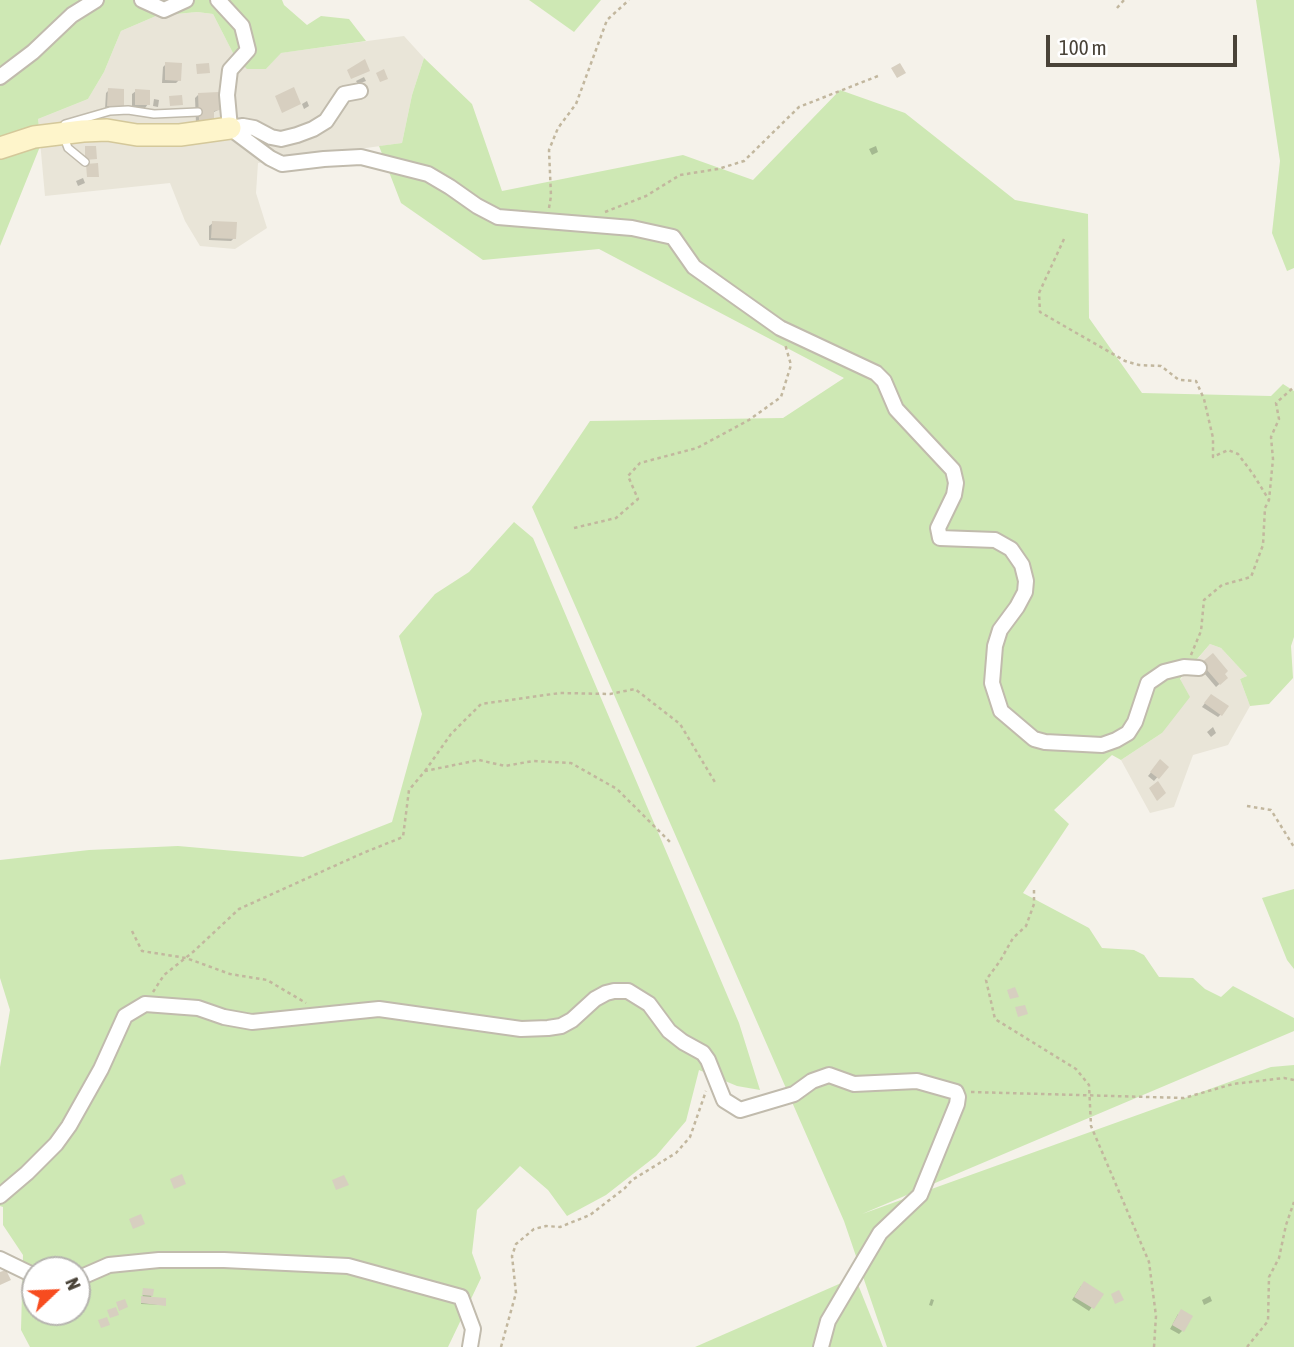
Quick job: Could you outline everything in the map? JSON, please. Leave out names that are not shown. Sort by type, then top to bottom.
[{"type":"street","points":[[0,77],[33,52],[72,15],[96,0]]},
{"type":"street","points":[[142,0],[164,10],[186,0]]},
{"type":"street","points":[[218,0],[242,26],[248,50],[230,70],[227,95],[230,128]]},
{"type":"street","points":[[0,148],[34,137],[57,134],[107,130],[137,135],[180,135],[243,125],[281,139],[313,129],[326,121],[344,94],[360,91]]},
{"type":"street","points":[[230,128],[282,164],[361,157],[428,174],[498,217],[632,228],[673,237],[694,267],[780,328],[876,373],[884,381],[896,409],[953,470],[956,483],[954,495],[938,528],[940,538],[995,540],[1011,549],[1022,565],[1026,581],[1025,592],[1000,630],[995,646],[992,683],[1001,711],[1034,739],[1102,745],[1116,740],[1128,733],[1135,722],[1148,683],[1164,672],[1192,668]]},
{"type":"street","points":[[0,1196],[56,1144],[101,1069],[125,1016],[145,1004],[198,1008],[224,1017],[252,1022],[391,1009],[521,1029],[548,1028],[572,1020],[595,999],[606,993],[628,992],[649,1004],[669,1031],[682,1042],[703,1053],[724,1100],[740,1110],[794,1094],[812,1081],[829,1075],[854,1084],[917,1081],[956,1092],[957,1104],[920,1195],[880,1233],[828,1321],[821,1347]]},
{"type":"street","points":[[0,1259],[21,1269]]},
{"type":"street","points":[[91,1273],[109,1265],[159,1259],[348,1266],[461,1297],[473,1329],[470,1347]]},
{"type":"lane","points":[[85,162],[68,148],[57,134],[65,124],[110,111],[128,110],[154,114],[198,112]]},
{"type":"path","points":[[547,221],[551,196],[549,150],[558,128],[576,104],[607,20],[629,0]]},
{"type":"path","points":[[1117,8],[1124,0]]},
{"type":"path","points":[[602,213],[646,196],[680,175],[718,169],[744,161],[799,107],[878,76]]},
{"type":"path","points":[[1064,239],[1040,293],[1040,312],[1125,361],[1161,366],[1179,380],[1196,381],[1204,399],[1213,438],[1213,457],[1228,450],[1238,454],[1269,500]]},
{"type":"path","points":[[574,528],[616,518],[638,499],[628,476],[640,463],[697,448],[749,420],[780,397],[791,365],[780,328]]},
{"type":"path","points":[[1192,668],[1201,631],[1204,600],[1222,585],[1251,577],[1263,545],[1265,508],[1269,500],[1273,459],[1272,437],[1279,419],[1276,403],[1294,387]]},
{"type":"path","points":[[145,1004],[164,975],[239,908],[403,837],[409,790],[451,734],[481,704],[560,693],[610,694],[635,689],[680,724],[716,784]]},
{"type":"path","points":[[425,771],[479,760],[505,766],[533,761],[571,763],[617,789],[672,844]]},
{"type":"path","points":[[1247,806],[1270,810],[1294,847]]},
{"type":"path","points":[[1034,890],[1034,904],[1026,926],[1013,937],[986,980],[995,1019],[1076,1069],[1089,1085],[1091,1126],[1149,1262],[1156,1316],[1154,1347]]},
{"type":"path","points":[[132,931],[142,951],[186,958],[230,974],[267,980],[324,1015]]},
{"type":"path","points":[[501,1347],[516,1293],[512,1256],[516,1244],[534,1229],[561,1227],[590,1215],[632,1180],[676,1153],[690,1137],[713,1072]]},
{"type":"path","points":[[956,1092],[1184,1098],[1233,1084],[1284,1078],[1294,1080]]},
{"type":"path","points":[[1247,1347],[1268,1321],[1269,1277],[1279,1258],[1294,1202]]},
{"type":"shaded area","points":[[197,12],[213,14],[235,57],[266,69],[280,53],[404,36],[424,58],[412,95],[402,143],[258,163],[256,193],[267,228],[235,249],[200,246],[185,221],[170,183],[45,196],[38,119],[88,99],[104,72],[121,31],[156,16]]},
{"type":"shaded area","points":[[1210,644],[1221,648],[1247,676],[1240,679],[1250,706],[1228,745],[1193,755],[1174,807],[1150,813],[1121,760],[1162,733],[1180,680]]},
{"type":"green space","points":[[0,0],[282,0],[284,5],[307,25],[321,16],[349,19],[366,41],[281,53],[266,69],[247,69],[235,57],[213,14],[197,12],[156,16],[121,31],[104,72],[88,99],[38,119],[41,144],[0,246]]},
{"type":"green space","points":[[529,0],[601,0],[574,32]]},
{"type":"green space","points":[[1256,0],[1294,0],[1294,268],[1287,271],[1272,233],[1280,161]]},
{"type":"green space","points":[[424,58],[472,104],[502,191],[683,155],[753,180],[840,90],[905,113],[1015,200],[1088,214],[1089,318],[1142,393],[1271,396],[1283,384],[1294,391],[1294,637],[1291,646],[1293,678],[1269,704],[1250,706],[1240,679],[1247,676],[1221,648],[1210,644],[1180,679],[1190,697],[1162,733],[1121,760],[1112,755],[1054,810],[1069,824],[1023,893],[1089,928],[1102,948],[1134,950],[1144,955],[1159,977],[1193,978],[1205,989],[1221,997],[1233,986],[1294,1018],[1294,1031],[862,1214],[1271,1067],[1294,1065],[1294,1347],[887,1347],[844,1221],[532,507],[590,421],[783,418],[844,378],[599,249],[483,260],[401,203],[379,146],[402,143],[412,95]]},
{"type":"green space","points":[[514,522],[533,538],[739,1023],[760,1090],[737,1086],[699,1070],[686,1121],[656,1156],[606,1195],[567,1216],[548,1190],[520,1166],[477,1210],[472,1253],[481,1278],[448,1347],[30,1347],[21,1326],[91,1326],[91,1256],[23,1256],[3,1225],[3,1207],[0,1206],[0,1067],[10,1010],[0,978],[0,860],[89,850],[178,846],[303,857],[392,822],[422,714],[399,636],[435,594],[469,572]]},
{"type":"green space","points":[[1294,889],[1294,969],[1287,960],[1262,898]]},
{"type":"green space","points":[[855,1277],[883,1347],[695,1347]]},
{"type":"building","points":[[365,59],[370,71],[351,79],[347,70]]},
{"type":"building","points":[[165,62],[182,63],[181,81],[165,80]]},
{"type":"building","points":[[209,63],[210,73],[197,74],[196,64]]},
{"type":"building","points":[[900,63],[906,73],[897,78],[891,68]]},
{"type":"building","points":[[384,69],[388,79],[380,82],[376,73]]},
{"type":"building","points":[[294,87],[301,104],[282,113],[275,96]]},
{"type":"building","points":[[108,88],[124,89],[124,107],[107,106]]},
{"type":"building","points":[[135,89],[150,90],[150,105],[135,105]]},
{"type":"building","points":[[219,92],[220,110],[214,111],[214,120],[199,120],[198,93]]},
{"type":"building","points":[[182,95],[183,105],[170,106],[169,96]]},
{"type":"building","points":[[85,146],[96,146],[97,159],[85,160]]},
{"type":"building","points":[[98,163],[99,177],[87,177],[86,164]]},
{"type":"building","points":[[212,221],[237,222],[236,239],[211,238]]},
{"type":"building","points":[[1213,653],[1228,671],[1225,674],[1228,678],[1220,685],[1201,663]]},
{"type":"building","points":[[1211,694],[1229,706],[1222,716],[1204,703]]},
{"type":"building","points":[[1160,759],[1169,767],[1159,779],[1150,772]]},
{"type":"building","points":[[1158,781],[1166,793],[1157,801],[1149,788]]},
{"type":"building","points":[[1015,987],[1019,997],[1010,999],[1007,990]]},
{"type":"building","points":[[1025,1005],[1028,1014],[1018,1017],[1015,1007]]},
{"type":"building","points":[[182,1174],[186,1184],[174,1189],[170,1179]]},
{"type":"building","points":[[344,1175],[349,1185],[336,1190],[332,1180]]},
{"type":"building","points":[[141,1214],[145,1224],[133,1229],[129,1219]]},
{"type":"building","points":[[6,1270],[11,1280],[0,1285],[0,1272]]},
{"type":"building","points":[[1084,1281],[1104,1294],[1094,1309],[1074,1297]]},
{"type":"building","points":[[143,1288],[154,1289],[153,1296],[142,1295]]},
{"type":"building","points":[[1119,1290],[1124,1300],[1115,1304],[1111,1294]]},
{"type":"building","points":[[141,1296],[166,1298],[166,1306],[141,1303]]},
{"type":"building","points":[[125,1299],[128,1307],[119,1311],[116,1302]]},
{"type":"building","points":[[116,1307],[119,1315],[110,1318],[107,1310]]},
{"type":"building","points":[[1181,1309],[1193,1316],[1184,1332],[1172,1325]]},
{"type":"building","points":[[107,1317],[110,1325],[101,1328],[98,1320]]}]
